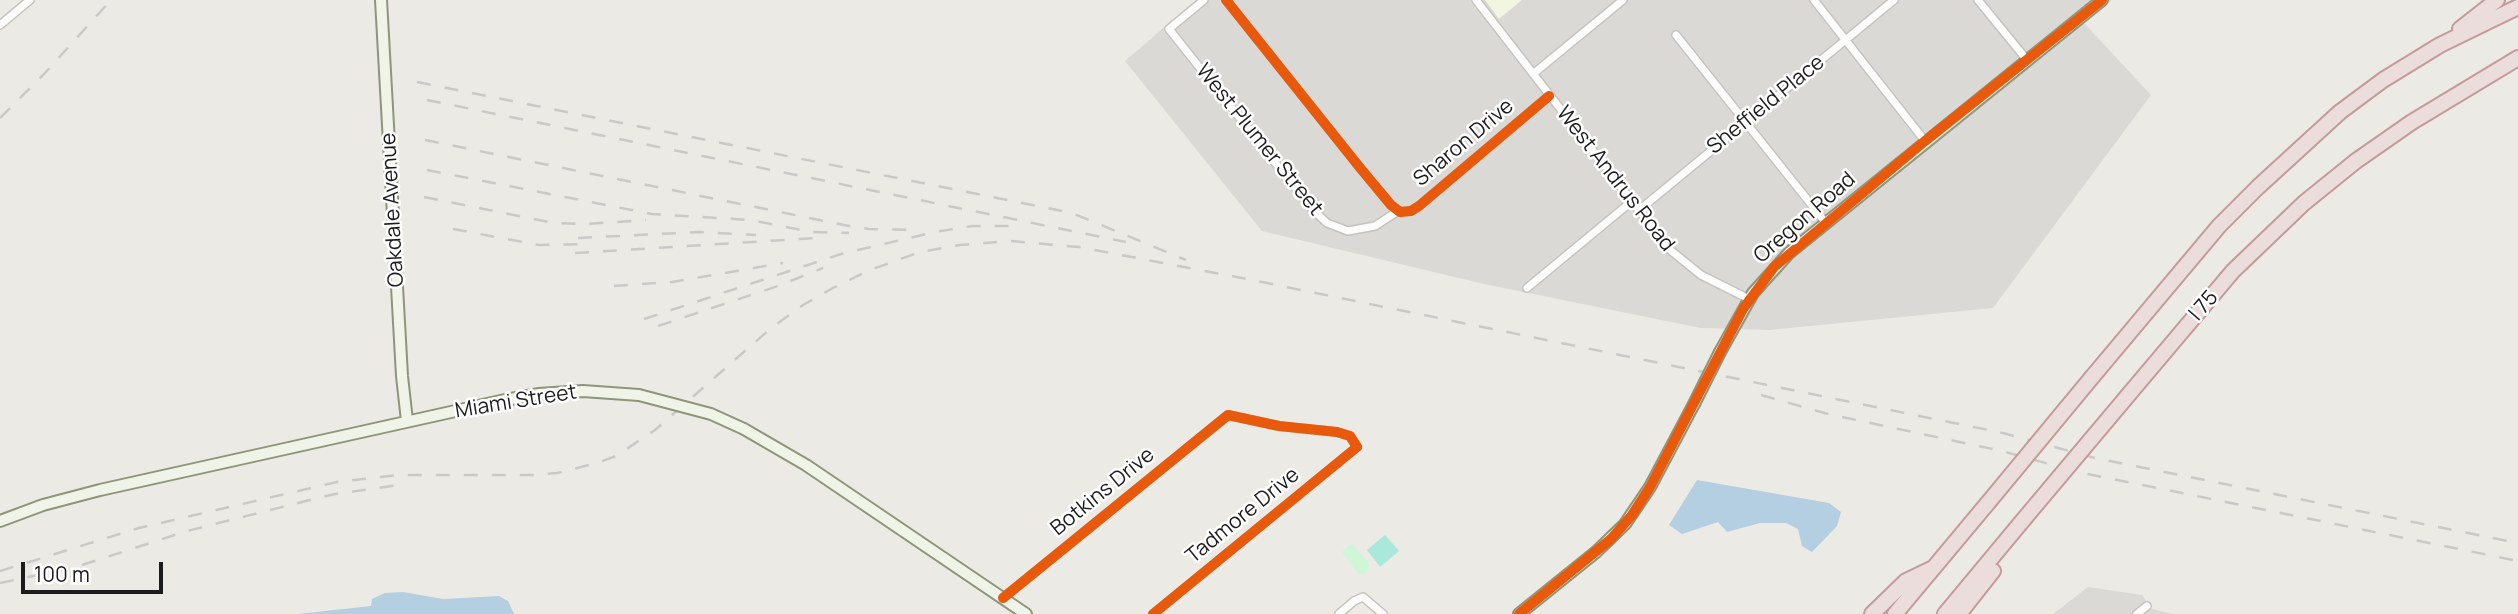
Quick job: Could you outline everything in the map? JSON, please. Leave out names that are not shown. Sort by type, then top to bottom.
[{"type":"highway","points":[[2440,45],[2497,0]]},
{"type":"highway","name":"I 75","points":[[1895,614],[2219,226],[2258,187],[2340,112],[2383,80],[2440,45],[2518,7]]},
{"type":"highway","name":"I 75","points":[[1945,614],[2233,271],[2304,203],[2356,161],[2412,122],[2518,58]]},
{"type":"highway","points":[[1959,614],[2012,547],[2024,519]]},
{"type":"highway","points":[[1872,614],[1906,581],[1935,566]]},
{"type":"street","points":[[0,25],[30,0]]},
{"type":"street","name":"Oakdale Avenue","points":[[382,0],[402,376],[407,421]]},
{"type":"street","name":"West Plumer Street","points":[[1204,0],[1169,29],[1297,191],[1327,223],[1342,231],[1362,230],[1383,222],[1399,211]]},
{"type":"street","points":[[1226,0],[1361,169],[1399,211]]},
{"type":"street","name":"West Andrus Road","points":[[1476,0],[1669,249],[1693,270],[1749,299]]},
{"type":"street","points":[[1532,74],[1623,0]]},
{"type":"street","points":[[1814,0],[1925,141]]},
{"type":"street","name":"Sheffield Place","points":[[1638,211],[1894,0]]},
{"type":"street","points":[[1978,0],[2027,60]]},
{"type":"street","name":"Oregon Road","points":[[1519,614],[1596,552],[1625,524],[1644,498],[1749,299],[1774,267],[1925,141],[2102,0]]},
{"type":"street","points":[[1676,35],[1826,222]]},
{"type":"street","name":"Sharon Drive","points":[[1399,211],[1411,211],[1419,206],[1549,96]]},
{"type":"street","points":[[1527,288],[1631,202]]},
{"type":"street","name":"Miami Street","points":[[0,521],[43,505],[100,491],[407,421],[539,394],[583,391],[639,396],[711,414],[744,429],[806,465],[1026,614]]},
{"type":"street","name":"Botkins Drive","points":[[1003,598],[1228,415],[1279,426],[1337,432],[1350,436],[1357,447]]},
{"type":"street","name":"Tadmore Drive","points":[[1153,614],[1357,447]]},
{"type":"street","points":[[1339,614],[1363,597],[1383,614]]},
{"type":"street","points":[[2137,614],[2147,606]]},
{"type":"shaded area","points":[[1196,0],[2112,0],[2084,23],[2151,95],[1993,308],[1769,330],[1701,328],[1484,284],[1262,231],[1125,61]]},
{"type":"shaded area","points":[[1485,0],[1522,0],[1499,19]]},
{"type":"shaded area","points":[[1697,480],[1829,503],[1841,512],[1837,526],[1812,552],[1802,546],[1798,529],[1786,523],[1760,523],[1727,532],[1718,522],[1682,534],[1669,525]]},
{"type":"shaded area","points":[[1385,535],[1399,551],[1380,567],[1367,550]]},
{"type":"shaded area","points":[[2088,587],[2142,595],[2152,609],[2173,614],[2053,614]]},
{"type":"shaded area","points":[[403,592],[443,599],[499,596],[508,601],[514,614],[298,614],[371,606],[372,599],[385,593]]},
{"type":"green space","points":[[1352,544],[1369,563],[1369,569],[1363,574],[1358,573],[1343,554],[1343,550]]},
{"type":"railway","points":[[0,118],[111,0]]},
{"type":"railway","points":[[417,82],[1072,213],[1186,260]]},
{"type":"railway","points":[[427,100],[1126,242]]},
{"type":"railway","points":[[425,140],[849,226],[919,230]]},
{"type":"railway","points":[[427,170],[652,214],[750,220],[812,232],[849,233]]},
{"type":"railway","points":[[424,197],[554,223],[646,220]]},
{"type":"railway","points":[[644,319],[841,254],[935,232],[972,226],[1009,226]]},
{"type":"railway","points":[[453,229],[539,245],[588,244]]},
{"type":"railway","points":[[578,238],[699,232],[756,235]]},
{"type":"railway","points":[[575,253],[816,238]]},
{"type":"railway","points":[[0,571],[139,528],[337,482],[398,475],[533,475],[557,473],[597,463],[616,456],[655,430],[770,329],[803,305],[833,288],[870,270],[920,252],[1010,241],[1079,247],[1247,279],[2003,433],[2095,458],[2518,543]]},
{"type":"railway","points":[[614,286],[672,282],[783,263]]},
{"type":"railway","points":[[658,326],[823,268]]},
{"type":"railway","points":[[1761,395],[1828,414],[2002,451],[2078,472],[2518,561]]},
{"type":"railway","points":[[0,583],[76,567],[187,531],[310,500],[406,484]]},
{"type":"cycle path","points":[[1226,0],[1361,169],[1400,212],[1411,211],[1419,206],[1549,96]]},
{"type":"cycle path","points":[[1519,614],[1611,539],[1632,515],[1650,487],[1743,309],[1774,267],[1925,141],[2102,0]]},
{"type":"cycle path","points":[[1003,598],[1228,415],[1279,426],[1337,432],[1350,436],[1357,447],[1153,614]]}]
